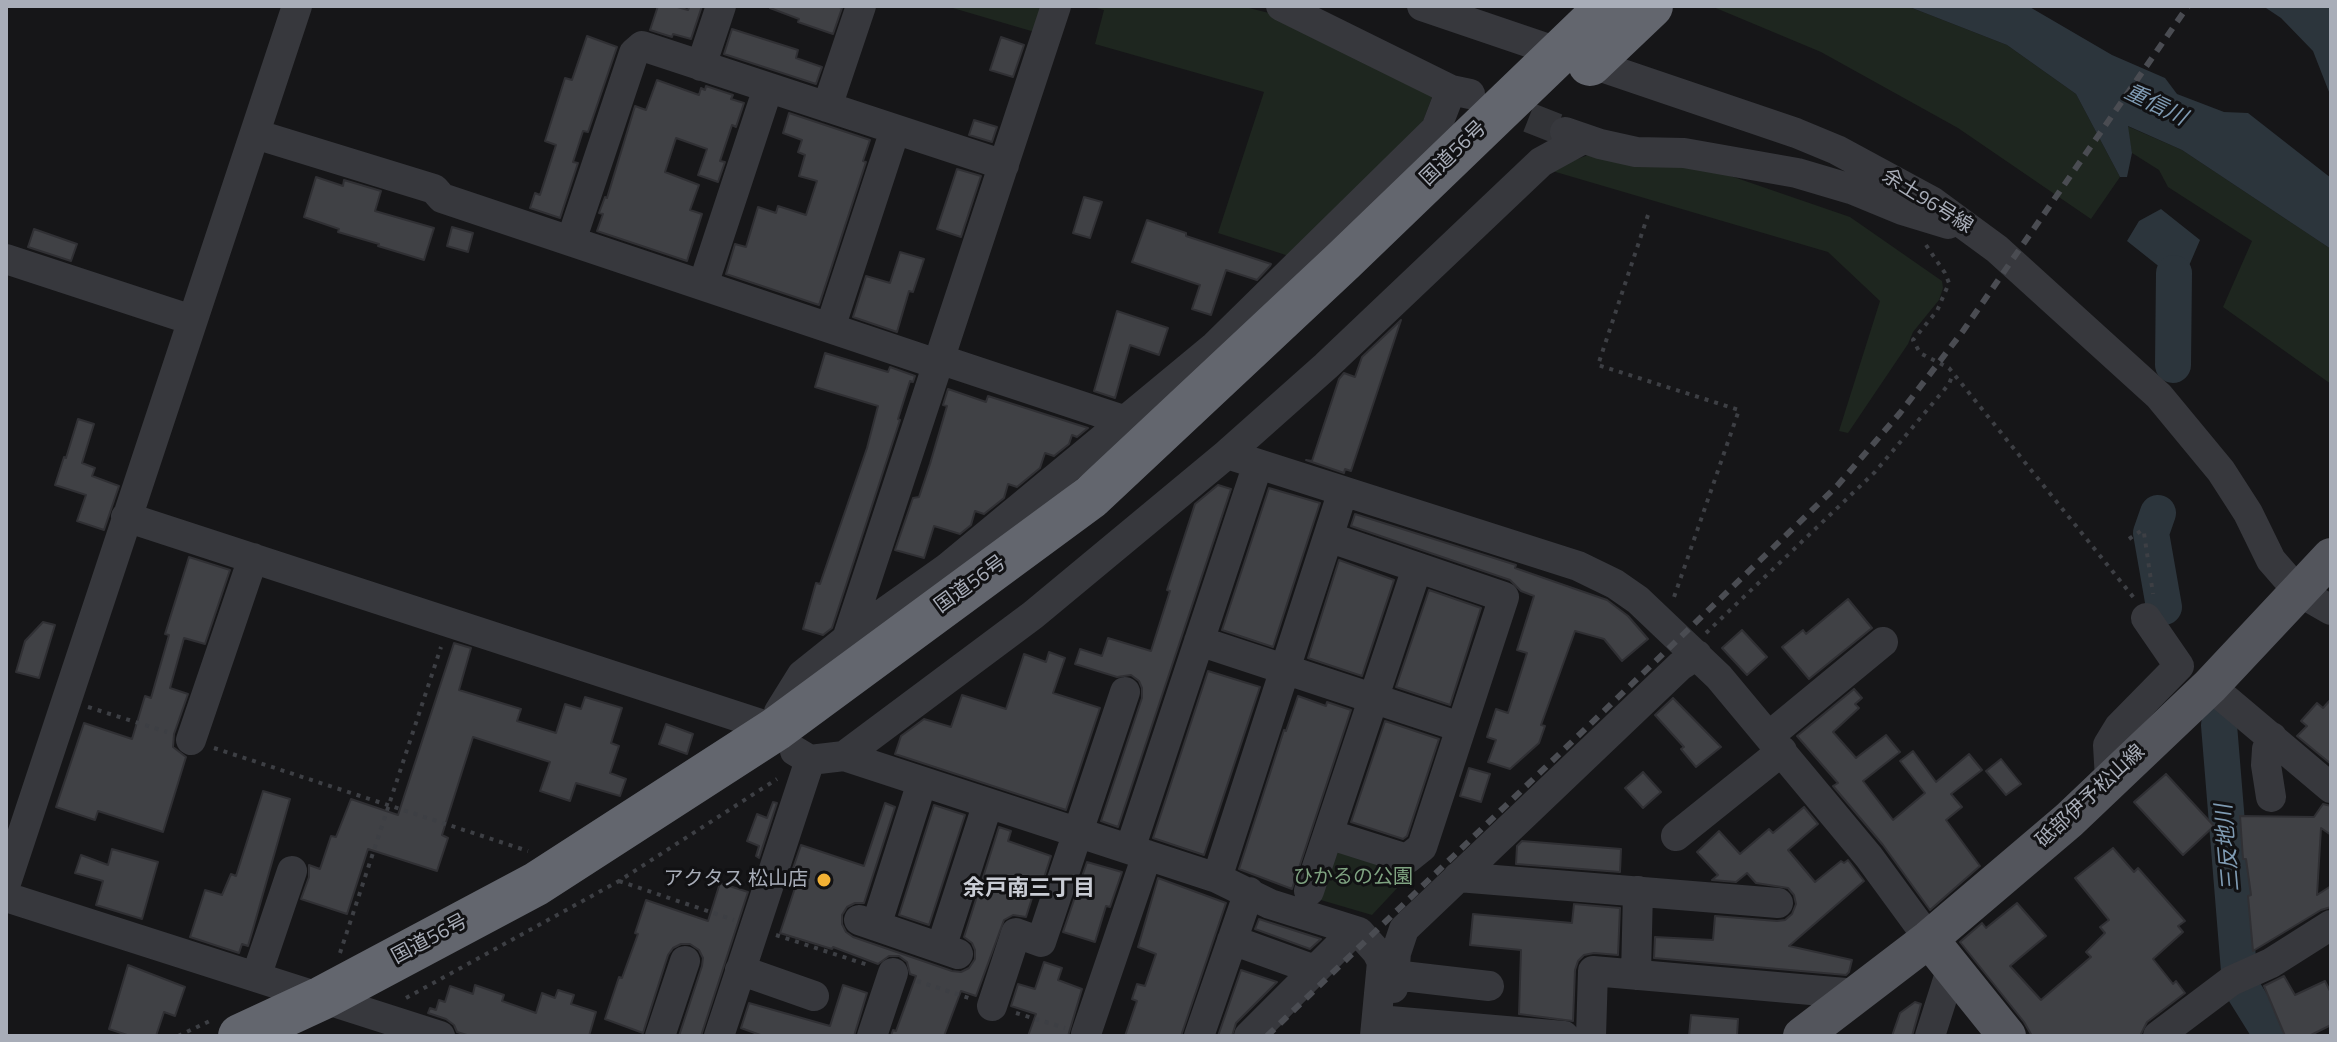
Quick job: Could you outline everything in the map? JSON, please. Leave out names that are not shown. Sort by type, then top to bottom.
[{"type":"highway","name":"国道56号","points":[[240,1036],[343,1014],[569,890],[792,753],[1120,507],[1370,278],[1589,40],[1651,6]]},
{"type":"main road","name":"砥部伊予松山線","points":[[1802,1036],[1857,994],[1940,953],[2110,779],[2210,686],[2329,559]]},
{"type":"main road","points":[[1940,953],[1991,1028]]},
{"type":"street","points":[[6,883],[297,6]]},
{"type":"street","points":[[701,66],[721,6]]},
{"type":"street","points":[[827,107],[861,6]]},
{"type":"street","points":[[847,639],[1056,6]]},
{"type":"street","points":[[719,1036],[754,927],[792,753],[779,712],[802,675],[947,568],[1226,336],[1436,129],[1462,92],[1281,6]]},
{"type":"street","name":"余土96号線","points":[[1422,6],[1589,40],[1837,150],[1933,202],[1967,225],[2041,288],[2159,396],[2221,471],[2248,513],[2271,560],[2298,591],[2331,610]]},
{"type":"street","points":[[571,241],[634,53],[642,46],[1004,165]]},
{"type":"street","points":[[703,285],[768,88]]},
{"type":"street","points":[[830,328],[895,130]]},
{"type":"street","points":[[255,134],[434,189],[442,198],[830,328],[1126,421]]},
{"type":"street","points":[[844,756],[1033,615],[1227,454],[1326,366],[1573,135],[1636,152],[1684,153],[1797,173],[1946,224],[1967,225]]},
{"type":"street","points":[[6,259],[192,320]]},
{"type":"street","points":[[1227,454],[1578,566],[1615,584],[1638,600],[1694,652],[1775,744],[1869,857],[1940,953],[1930,1036]]},
{"type":"street","points":[[1086,1034],[1199,641],[1258,464]]},
{"type":"street","points":[[1199,1036],[1232,940],[1236,886],[1285,669],[1343,491]]},
{"type":"street","points":[[126,517],[449,622],[792,753],[844,756],[1138,852],[1236,886],[1270,904],[1359,932],[1382,962],[1385,1031]]},
{"type":"street","points":[[1328,537],[1504,597],[1422,847],[1407,859],[1328,834]]},
{"type":"street","points":[[191,740],[253,558]]},
{"type":"street","points":[[1309,891],[1417,568]]},
{"type":"street","points":[[2110,779],[2108,745],[2119,727],[2179,666],[2147,616]]},
{"type":"street","points":[[1199,641],[1460,727]]},
{"type":"street","points":[[1676,836],[1883,642]]},
{"type":"street","points":[[1249,1036],[1315,970],[1375,936],[1404,929],[1694,652]]},
{"type":"street","points":[[2210,686],[2331,788]]},
{"type":"street","points":[[992,1006],[1016,933],[1041,942],[1125,692]]},
{"type":"street","points":[[2271,797],[2266,765],[2272,737]]},
{"type":"street","points":[[922,782],[867,922],[950,951],[988,803]]},
{"type":"street","points":[[256,977],[292,871]]},
{"type":"street","points":[[1458,877],[1778,903]]},
{"type":"street","points":[[1236,886],[1258,889],[1361,921],[1375,936],[1394,975],[1385,1031]]},
{"type":"street","points":[[1636,975],[1638,891]]},
{"type":"street","points":[[6,897],[256,977],[343,1014],[440,1036]]},
{"type":"street","points":[[2158,1036],[2231,981],[2271,963],[2331,925]]},
{"type":"street","points":[[1232,940],[1315,970]]},
{"type":"street","points":[[660,1036],[685,961]]},
{"type":"street","points":[[740,970],[814,996]]},
{"type":"street","points":[[1591,1036],[1593,971],[1857,994]]},
{"type":"street","points":[[872,1036],[893,973]]},
{"type":"street","points":[[1394,975],[1489,986]]},
{"type":"street","points":[[1385,1031],[1564,1036]]},
{"type":"path","points":[[1902,210],[1949,283],[1937,311],[1913,340],[1920,353],[1949,368],[2147,616],[2155,604],[2144,533],[2142,530],[2129,539]]},
{"type":"path","points":[[1648,215],[1598,365],[1739,410],[1665,625]]},
{"type":"path","points":[[1694,652],[1875,472],[1949,384],[1953,373]]},
{"type":"path","points":[[339,956],[449,622]]},
{"type":"path","points":[[67,700],[542,856]]},
{"type":"path","points":[[343,1014],[548,922],[619,881],[792,753]]},
{"type":"path","points":[[619,881],[992,1006],[1086,1034]]},
{"type":"green space","points":[[946,6],[1049,6],[1038,33]]},
{"type":"green space","points":[[1089,6],[1241,6],[1285,17],[1434,92],[1416,140],[1295,258],[1218,233],[1264,92],[1095,44],[1104,10]]},
{"type":"green space","points":[[1711,6],[1907,6],[2007,45],[2076,94],[2120,177],[2091,219],[1958,128],[1821,52]]},
{"type":"green space","points":[[2127,126],[2182,150],[2331,249],[2331,384],[2223,307],[2252,241],[2168,187],[2159,170],[2132,153]]},
{"type":"green space","points":[[1588,155],[1690,162],[1850,217],[1942,281],[1939,300],[1913,332],[1848,433],[1839,431],[1880,301],[1828,252],[1549,170]]},
{"type":"green space","name":"ひかるの公園","points":[[1334,840],[1415,869],[1372,915],[1314,898]]},
{"type":"water","name":"重信川","points":[[1907,6],[2028,6],[2112,55],[2165,78],[2177,94],[2224,112],[2248,113],[2331,178],[2331,249],[2182,150],[2128,126],[2132,153],[2127,177],[2120,177],[2076,94],[2007,45]]},
{"type":"water","points":[[2263,6],[2331,6],[2331,97],[2313,51],[2281,18]]},
{"type":"water","points":[[2161,209],[2200,240],[2188,268],[2182,272],[2166,272],[2127,241],[2139,221]]},
{"type":"building","points":[[658,6],[688,10],[690,6],[702,6],[691,39],[650,30]]},
{"type":"building","points":[[771,6],[842,8],[833,34],[798,22],[799,19]]},
{"type":"building","points":[[732,29],[798,50],[796,58],[822,67],[816,84],[724,54]]},
{"type":"building","points":[[587,36],[617,47],[588,132],[583,131],[573,162],[578,163],[560,218],[530,208],[535,193],[540,195],[556,145],[545,141],[565,78],[572,80]]},
{"type":"building","points":[[1001,37],[1024,45],[1013,77],[990,70]]},
{"type":"building","points":[[657,80],[699,95],[701,88],[705,90],[706,86],[733,95],[731,99],[744,103],[736,127],[732,125],[720,161],[725,162],[718,182],[698,175],[707,149],[676,138],[665,172],[699,185],[690,210],[702,214],[687,261],[597,231],[603,214],[599,213],[607,198],[635,106],[646,110]]},
{"type":"building","points":[[789,113],[870,140],[863,161],[866,162],[819,305],[726,274],[735,244],[746,247],[758,207],[776,213],[778,206],[806,215],[817,181],[799,176],[805,155],[798,152],[802,140],[783,133]]},
{"type":"building","points":[[974,120],[997,127],[992,142],[969,135]]},
{"type":"building","points":[[957,169],[981,176],[961,237],[937,229]]},
{"type":"building","points":[[316,177],[343,186],[344,180],[381,191],[375,211],[434,228],[424,260],[338,232],[339,229],[304,217]]},
{"type":"building","points":[[1084,197],[1102,202],[1090,238],[1073,233]]},
{"type":"building","points":[[1147,220],[1271,264],[1257,280],[1226,270],[1211,315],[1192,309],[1200,285],[1132,262]]},
{"type":"building","points":[[452,227],[473,233],[468,252],[447,246]]},
{"type":"building","points":[[34,229],[77,244],[71,261],[28,247]]},
{"type":"building","points":[[900,252],[924,259],[913,292],[909,291],[897,332],[853,317],[866,276],[890,283]]},
{"type":"building","points":[[1117,311],[1168,328],[1159,355],[1130,345],[1115,398],[1094,391]]},
{"type":"building","points":[[1401,320],[1351,471],[1345,469],[1344,473],[1306,460],[1312,461],[1339,379],[1344,373],[1355,377],[1362,357]]},
{"type":"building","points":[[825,353],[888,372],[890,367],[915,376],[913,382],[910,381],[832,628],[823,635],[803,629],[816,583],[820,584],[867,448],[878,406],[815,387]]},
{"type":"building","points":[[948,389],[986,402],[988,396],[1088,428],[1077,437],[1072,435],[1069,444],[1054,456],[1045,453],[1040,468],[1017,487],[1008,484],[1004,498],[984,514],[975,511],[971,525],[960,534],[934,526],[924,558],[895,550],[913,498],[919,497],[930,464],[947,406],[943,405]]},
{"type":"building","points":[[78,419],[94,424],[82,463],[95,468],[92,476],[119,486],[104,530],[77,521],[86,495],[55,485]]},
{"type":"building","points":[[1218,485],[1231,489],[1118,827],[1101,821],[1142,698],[1142,688],[1131,675],[1117,677],[1075,664],[1080,649],[1102,656],[1108,638],[1151,651],[1195,504]]},
{"type":"building","points":[[1269,488],[1320,503],[1273,647],[1222,630]]},
{"type":"building","points":[[1355,514],[1516,565],[1515,568],[1607,600],[1628,616],[1648,639],[1622,661],[1604,639],[1575,631],[1541,725],[1545,726],[1539,743],[1510,769],[1488,762],[1496,740],[1487,737],[1496,709],[1508,713],[1527,653],[1517,650],[1534,596],[1521,591],[1510,580],[1351,526]]},
{"type":"building","points":[[189,557],[230,570],[205,644],[184,638],[170,688],[188,694],[174,734],[173,747],[186,757],[163,832],[98,811],[95,820],[56,807],[84,723],[132,739],[145,696],[151,698],[169,635],[165,634]]},
{"type":"building","points":[[1339,560],[1394,580],[1362,676],[1308,658]]},
{"type":"building","points":[[1429,590],[1481,608],[1450,705],[1396,687]]},
{"type":"building","points":[[1848,599],[1872,628],[1809,679],[1782,647],[1803,630],[1806,634]]},
{"type":"building","points":[[43,622],[55,625],[39,678],[16,672],[25,641]]},
{"type":"building","points":[[1742,630],[1767,657],[1747,675],[1722,648]]},
{"type":"building","points":[[454,643],[471,648],[459,690],[521,709],[517,721],[556,733],[565,704],[581,709],[585,697],[622,708],[611,743],[619,746],[610,773],[626,779],[620,796],[576,783],[570,801],[540,791],[550,762],[473,737],[442,835],[448,838],[437,871],[368,849],[347,914],[301,899],[309,877],[309,865],[320,869],[331,836],[336,837],[351,799],[398,815]]},
{"type":"building","points":[[1049,652],[1065,658],[1053,693],[1100,708],[1066,810],[895,754],[901,736],[924,719],[951,727],[962,695],[1006,709],[1024,654],[1046,662]]},
{"type":"building","points":[[1208,671],[1260,687],[1204,855],[1153,838]]},
{"type":"building","points":[[1854,689],[1862,698],[1855,704],[1859,708],[1833,732],[1856,758],[1886,735],[1900,752],[1863,781],[1893,820],[1925,793],[1900,761],[1913,751],[1936,782],[1969,754],[1982,770],[1951,794],[1962,807],[1946,820],[1980,866],[1930,910],[1883,845],[1833,786],[1838,783],[1797,736]]},
{"type":"building","points":[[1298,696],[1326,706],[1327,702],[1351,710],[1292,889],[1239,869]]},
{"type":"building","points":[[1673,698],[1721,747],[1696,767],[1681,749],[1684,747],[1655,715]]},
{"type":"building","points":[[2331,699],[2331,764],[2297,736],[2307,726],[2301,721],[2317,703],[2323,708]]},
{"type":"building","points":[[1385,721],[1439,739],[1407,836],[1403,839],[1351,822]]},
{"type":"building","points":[[666,724],[693,734],[687,754],[659,744]]},
{"type":"building","points":[[2001,759],[2021,784],[2006,795],[1986,771]]},
{"type":"building","points":[[1469,768],[1490,774],[1481,802],[1460,796]]},
{"type":"building","points":[[1643,772],[1661,792],[1643,808],[1625,788]]},
{"type":"building","points":[[2166,774],[2214,826],[2183,855],[2134,802]]},
{"type":"building","points":[[263,791],[290,799],[248,946],[242,944],[239,953],[190,937],[205,890],[222,895],[231,874],[236,876]]},
{"type":"building","points":[[773,802],[777,803],[759,858],[756,856],[759,846],[747,841],[757,814],[767,818]]},
{"type":"building","points":[[885,803],[895,807],[864,903],[847,907],[842,915],[842,924],[853,937],[952,971],[961,972],[969,968],[975,959],[972,943],[964,937],[999,827],[1011,831],[1008,841],[1051,856],[1042,884],[1037,882],[1026,917],[1013,915],[1004,920],[976,996],[961,991],[944,1036],[891,1036],[893,1030],[896,1031],[916,976],[910,974],[907,962],[899,956],[889,956],[878,964],[833,947],[780,933],[798,879],[790,877],[801,845],[864,866]]},
{"type":"building","points":[[2323,804],[2331,806],[2331,835],[2321,828],[2317,895],[2331,886],[2331,907],[2253,951],[2248,896],[2251,895],[2246,859],[2243,859],[2240,816],[2314,817]]},
{"type":"building","points":[[934,805],[965,815],[929,925],[899,915]]},
{"type":"building","points":[[1804,807],[1818,824],[1788,850],[1815,882],[1841,861],[1844,863],[1848,860],[1864,881],[1789,946],[1852,960],[1849,972],[1846,975],[1654,958],[1655,937],[1713,940],[1715,916],[1777,921],[1785,920],[1792,914],[1796,904],[1788,888],[1756,883],[1747,873],[1736,882],[1712,880],[1718,875],[1697,852],[1719,831],[1740,854],[1769,829],[1773,833]]},
{"type":"building","points":[[1522,841],[1621,849],[1620,872],[1516,864],[1517,846]]},
{"type":"building","points":[[2113,848],[2134,872],[2138,868],[2185,921],[2178,926],[2183,932],[2153,959],[2173,984],[2176,981],[2185,993],[2147,1022],[2140,1036],[2032,1036],[1960,942],[1982,923],[1986,928],[2017,903],[2046,936],[2010,966],[2041,1000],[2091,957],[2086,952],[2105,933],[2100,927],[2109,920],[2075,878]]},
{"type":"building","points":[[112,849],[158,862],[142,919],[96,905],[103,881],[75,873],[81,855],[108,865]]},
{"type":"building","points":[[1087,862],[1122,872],[1110,907],[1106,906],[1095,942],[1063,932]]},
{"type":"building","points":[[1158,878],[1226,903],[1181,1036],[1125,1036],[1137,1001],[1132,999],[1137,984],[1145,986],[1156,954],[1138,947]]},
{"type":"building","points":[[720,883],[748,892],[701,1036],[679,1036],[703,958],[699,950],[690,944],[673,948],[668,955],[643,1033],[605,1019],[638,934],[635,933],[646,900],[708,921]]},
{"type":"building","points":[[1574,904],[1620,908],[1618,955],[1594,953],[1584,955],[1578,961],[1573,1021],[1519,1014],[1521,950],[1470,945],[1473,914],[1572,923]]},
{"type":"building","points":[[1259,919],[1321,939],[1310,949],[1255,929]]},
{"type":"building","points":[[1044,962],[1062,968],[1058,980],[1082,989],[1068,1036],[1028,1036],[1036,1014],[1011,1006],[1018,984],[1035,989]]},
{"type":"building","points":[[128,965],[185,987],[175,1016],[164,1012],[156,1036],[130,1036],[109,1029]]},
{"type":"building","points":[[1241,970],[1277,982],[1236,1023],[1232,1036],[1218,1036]]},
{"type":"building","points":[[2284,976],[2295,995],[2325,981],[2331,993],[2331,1025],[2309,1036],[2285,1036],[2264,986]]},
{"type":"building","points":[[475,985],[504,995],[502,1001],[536,1013],[542,993],[555,998],[558,990],[574,995],[571,1004],[596,1012],[589,1036],[470,1036],[457,1032],[446,1019],[428,1013],[430,1008],[436,1010],[439,1000],[445,1002],[450,986],[473,994]]},
{"type":"building","points":[[843,985],[867,993],[854,1036],[763,1036],[741,1028],[749,1003],[830,1026]]},
{"type":"building","points":[[1915,1002],[1921,1004],[1912,1036],[1892,1036],[1900,1013]]},
{"type":"building","points":[[1691,1015],[1738,1019],[1737,1036],[1689,1036]]},
{"type":"waterway","name":"三反地川","points":[[2173,365],[2174,273]]},
{"type":"waterway","name":"三反地川","points":[[2158,513],[2151,533],[2164,607]]},
{"type":"waterway","name":"三反地川","points":[[2219,725],[2239,971]]},
{"type":"waterway","name":"三反地川","points":[[2242,988],[2272,1036]]},
{"type":"tunnel","points":[[1487,101],[1563,131]]},
{"type":"railway","points":[[1267,1036],[1837,486],[1900,413],[1963,331],[2188,6]]},
{"type":"place","name":"アクタス 松山店","points":[[824,880]]},
{"type":"district","name":"余戸南三丁目","points":[[1029,890]]}]
